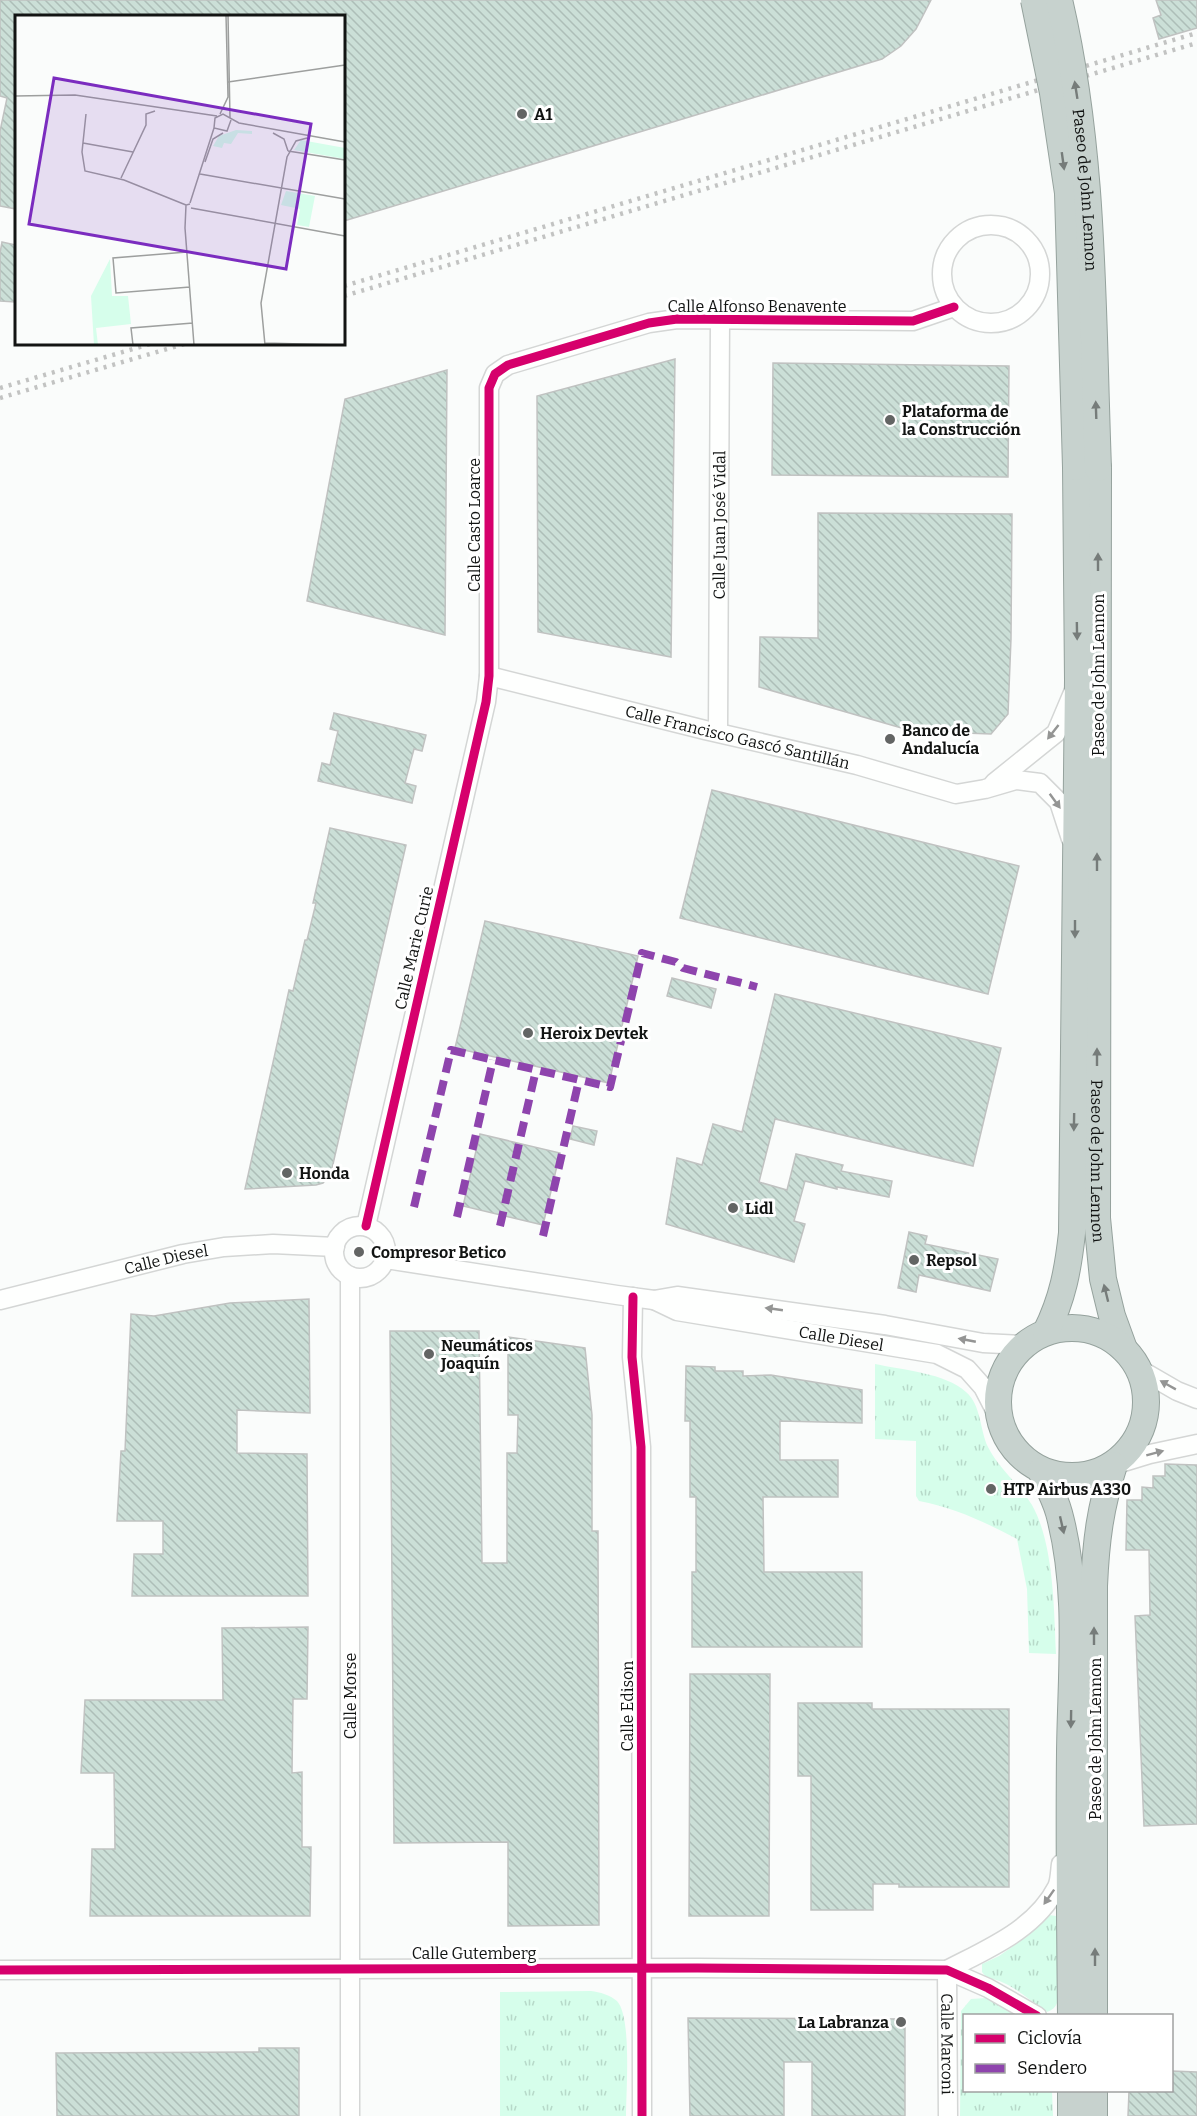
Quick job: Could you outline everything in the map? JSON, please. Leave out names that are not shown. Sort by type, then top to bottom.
[{"type":"highway","name":"Paseo de John Lennon","points":[[1034,0],[1053,93],[1068,193],[1087,468],[1078,680],[1072,1233],[1067,1277],[1056,1311],[1036,1338]]},
{"type":"highway","name":"Paseo de John Lennon","points":[[1059,0],[1068,38],[1088,187],[1087,468],[1097,1218],[1103,1279],[1112,1316],[1124,1349]]},
{"type":"highway","points":[[1065,1328],[1084,1328],[1106,1335],[1124,1349],[1139,1369],[1147,1397],[1145,1420],[1138,1439],[1128,1452],[1114,1465],[1092,1475],[1072,1478],[1041,1471],[1027,1462],[1006,1437],[1000,1420],[999,1386],[1004,1371],[1013,1357],[1036,1338],[1065,1328]]},
{"type":"highway","name":"Paseo de John Lennon","points":[[1094,2014],[1094,1586],[1103,1497],[1114,1465]]},
{"type":"highway","name":"Paseo de John Lennon","points":[[1041,1471],[1058,1510],[1070,1567],[1072,1644],[1071,2014]]},
{"type":"highway","points":[[1075,2097],[1094,2116]]},
{"type":"street","points":[[990,225],[1005,227],[1019,234],[1030,245],[1038,260],[1040,277],[1036,293],[1028,305],[1014,318],[999,323],[982,323],[966,317],[954,307],[942,278],[944,262],[950,248],[960,236],[974,228],[990,225]]},
{"type":"street","name":"Calle Alfonso Benavente","points":[[495,374],[508,365],[649,323],[677,319],[720,318],[912,321],[954,307]]},
{"type":"street","name":"Calle Juan José Vidal","points":[[718,732],[720,318]]},
{"type":"street","name":"Calle Casto Loarce","points":[[489,676],[489,388],[495,374]]},
{"type":"street","name":"Calle Francisco Gascó Santillán","points":[[489,676],[857,765],[956,794],[1016,780],[1040,783],[1059,802],[1075,849]]},
{"type":"street","name":"Calle Marie Curie","points":[[366,1226],[486,702],[489,676]]},
{"type":"street","points":[[985,789],[1056,733],[1078,680]]},
{"type":"street","points":[[355,1226],[366,1226],[374,1229],[385,1242],[386,1259],[375,1274],[358,1278],[342,1271],[334,1256],[335,1247],[338,1238],[345,1230],[355,1226]]},
{"type":"street","name":"Calle Diesel","points":[[0,1300],[193,1252],[224,1247],[273,1244],[335,1247]]},
{"type":"street","name":"Calle Diesel","points":[[386,1259],[654,1300],[677,1311],[937,1354],[967,1369],[983,1387],[1000,1420]]},
{"type":"street","name":"Calle Morse","points":[[350,1276],[350,2116]]},
{"type":"street","name":"Calle Diesel","points":[[654,1300],[677,1296],[885,1325],[983,1343],[1036,1338]]},
{"type":"street","name":"Calle Edison","points":[[633,1297],[632,1357],[641,1447],[642,2116]]},
{"type":"street","points":[[1139,1369],[1177,1391],[1197,1399]]},
{"type":"street","points":[[1114,1465],[1197,1444]]},
{"type":"street","points":[[947,1970],[1008,1938],[1035,1918],[1057,1886],[1070,1821]]},
{"type":"street","name":"Calle Gutemberg","points":[[0,1970],[643,1968],[947,1970]]},
{"type":"street","points":[[947,1970],[988,1988],[1034,2014]]},
{"type":"street","name":"Calle Marconi","points":[[947,1970],[948,2116]]},
{"type":"green space","points":[[875,1364],[911,1370],[947,1380],[966,1392],[975,1403],[988,1447],[1032,1505],[1045,1539],[1052,1578],[1056,1654],[1029,1653],[1027,1589],[1017,1539],[970,1516],[919,1501],[916,1496],[916,1441],[875,1439]]},
{"type":"green space","points":[[1049,1915],[1056,1916],[1059,1922],[1061,1974],[1057,2003],[1047,2012],[1012,1987],[987,1978],[982,1972],[982,1964],[999,1956],[1029,1935]]},
{"type":"green space","points":[[591,1991],[611,1997],[617,2001],[622,2010],[626,2038],[626,2116],[500,2116],[500,1992]]},
{"type":"green space","points":[[986,1998],[1015,2014],[963,2014],[963,2092],[1052,2092],[1053,2116],[960,2116],[961,2011],[971,1999]]},
{"type":"building","name":"A1","points":[[0,0],[931,0],[916,29],[901,46],[882,59],[345,221],[345,15],[15,15],[15,209],[0,206],[0,131],[7,98],[0,96]]},
{"type":"building","points":[[1156,0],[1197,0],[1197,28],[1159,39],[1153,18],[1161,15]]},
{"type":"building","points":[[2,242],[15,245],[15,302],[0,301]]},
{"type":"building","points":[[675,359],[671,657],[538,632],[537,396]]},
{"type":"building","name":"Plataforma de la Construcción","points":[[773,363],[1009,366],[1008,477],[772,475]]},
{"type":"building","points":[[447,370],[445,635],[307,601],[345,399]]},
{"type":"building","points":[[818,513],[1012,514],[1008,714],[991,734],[912,731],[759,687],[760,637],[818,638]]},
{"type":"building","points":[[334,713],[426,735],[422,751],[414,749],[405,783],[416,786],[412,803],[318,781],[322,763],[330,765],[338,731],[330,729]]},
{"type":"building","points":[[712,790],[1019,866],[988,994],[680,918]]},
{"type":"building","points":[[330,828],[406,845],[331,1173],[323,1183],[316,1185],[245,1189],[289,990],[293,991],[316,903],[313,903]]},
{"type":"building","points":[[485,921],[638,956],[609,1083],[455,1048]]},
{"type":"building","points":[[672,978],[716,989],[711,1008],[667,996]]},
{"type":"building","points":[[775,994],[1001,1048],[973,1166],[775,1119],[759,1182],[787,1190],[796,1154],[843,1165],[841,1171],[892,1181],[889,1197],[837,1187],[837,1189],[805,1181],[794,1221],[805,1224],[794,1262],[666,1224],[677,1158],[702,1165],[713,1124],[742,1132]]},
{"type":"building","points":[[573,1126],[597,1131],[594,1145],[570,1139]]},
{"type":"building","points":[[480,1134],[560,1153],[543,1225],[463,1206]]},
{"type":"building","points":[[909,1232],[927,1236],[925,1244],[998,1259],[990,1291],[919,1275],[916,1292],[898,1288]]},
{"type":"building","points":[[309,1299],[310,1413],[237,1410],[237,1453],[307,1454],[308,1596],[132,1596],[134,1554],[163,1554],[163,1521],[117,1521],[121,1451],[125,1451],[131,1314],[154,1316],[230,1303]]},
{"type":"building","points":[[390,1331],[479,1331],[482,1563],[507,1563],[507,1453],[517,1453],[518,1415],[508,1415],[508,1337],[585,1348],[592,1415],[592,1531],[598,1531],[599,1925],[508,1926],[508,1842],[394,1843]]},
{"type":"building","points":[[686,1366],[715,1367],[715,1371],[743,1371],[743,1376],[771,1375],[862,1390],[862,1423],[780,1421],[780,1460],[838,1460],[838,1497],[763,1497],[764,1572],[862,1572],[862,1647],[692,1647],[692,1572],[696,1572],[696,1497],[690,1497],[690,1421],[685,1421]]},
{"type":"building","points":[[1165,1464],[1197,1465],[1197,1824],[1144,1826],[1135,1616],[1150,1615],[1149,1550],[1126,1550],[1127,1500],[1142,1500],[1142,1487],[1153,1488],[1153,1476],[1165,1476]]},
{"type":"building","points":[[308,1627],[307,1699],[293,1699],[292,1773],[302,1772],[302,1847],[311,1847],[310,1916],[90,1916],[92,1849],[115,1849],[114,1773],[81,1773],[85,1700],[223,1700],[222,1628]]},
{"type":"building","points":[[690,1674],[770,1674],[769,1916],[689,1916]]},
{"type":"building","points":[[798,1703],[872,1703],[872,1709],[1009,1709],[1009,1887],[899,1887],[899,1884],[873,1884],[873,1910],[811,1910],[811,1776],[798,1776]]},
{"type":"building","points":[[688,2018],[905,2019],[905,2116],[812,2116],[812,2062],[784,2062],[784,2116],[690,2116]]},
{"type":"building","points":[[259,2048],[299,2048],[299,2116],[57,2116],[56,2053],[259,2052]]},
{"type":"building","points":[[1173,2071],[1197,2072],[1197,2116],[1128,2116],[1129,2092],[1173,2092]]},
{"type":"railway","points":[[345,286],[1197,33]]},
{"type":"railway","points":[[345,296],[1197,43]]},
{"type":"railway","points":[[0,388],[147,345]]},
{"type":"railway","points":[[0,398],[181,345]]},
{"type":"marked path","points":[[414,1207],[451,1050],[610,1087],[642,953],[676,962],[683,968],[757,987]]},
{"type":"marked path","points":[[457,1217],[493,1060]]},
{"type":"marked path","points":[[500,1226],[536,1070]]},
{"type":"marked path","points":[[543,1236],[579,1080]]},
{"type":"cycle path","points":[[366,1226],[486,702],[489,676],[489,388],[495,374],[508,365],[649,323],[677,319],[913,321],[954,307]]},
{"type":"cycle path","points":[[633,1297],[632,1357],[641,1447],[642,2116]]},
{"type":"cycle path","points":[[0,1970],[697,1968],[947,1970],[988,1988],[1034,2014]]},
{"type":"place","name":"A1","points":[[522,114]]},
{"type":"place","name":"Plataforma de la Construcción","points":[[890,420]]},
{"type":"place","name":"Banco de Andalucía","points":[[890,739]]},
{"type":"place","name":"Heroix Devtek","points":[[528,1033]]},
{"type":"place","name":"Honda","points":[[287,1173]]},
{"type":"place","name":"Lidl","points":[[733,1208]]},
{"type":"place","name":"Compresor Betico","points":[[359,1252]]},
{"type":"place","name":"Repsol","points":[[914,1260]]},
{"type":"place","name":"Neumáticos Joaquín","points":[[429,1354]]},
{"type":"place","name":"HTP Airbus A330","points":[[991,1489]]},
{"type":"place","name":"La Labranza","points":[[901,2022]]}]
